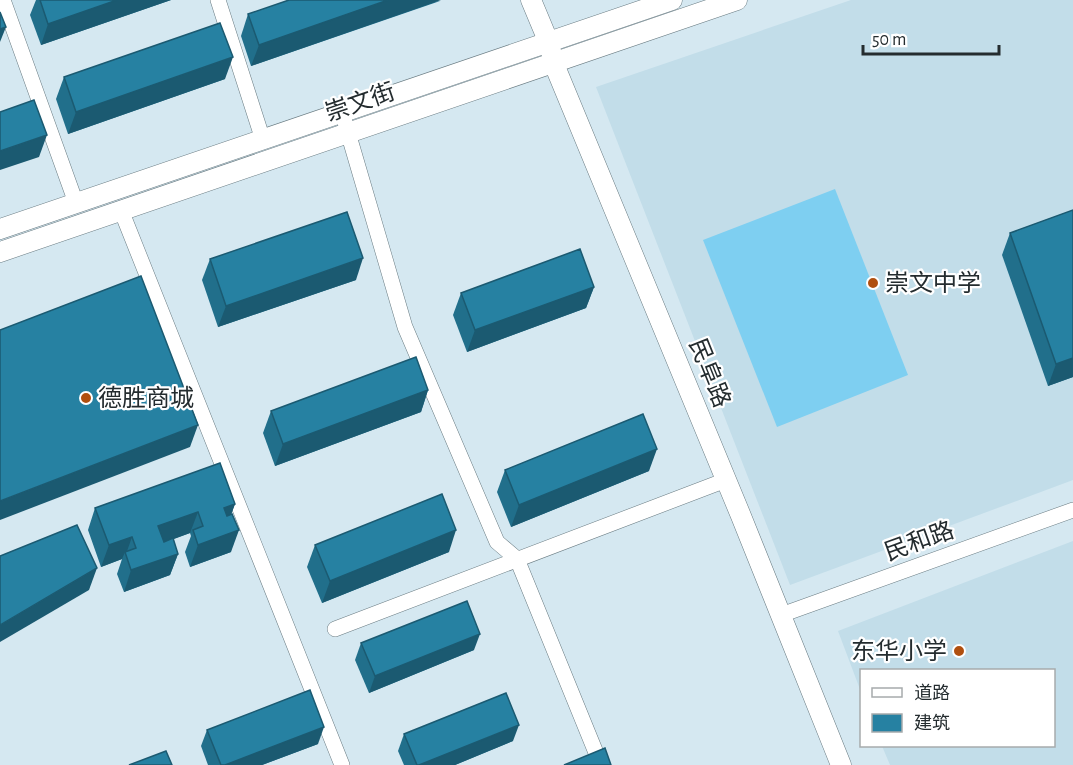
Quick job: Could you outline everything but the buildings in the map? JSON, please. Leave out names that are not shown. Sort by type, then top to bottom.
[{"type":"street","points":[[3,0],[76,203]]},
{"type":"street","points":[[218,0],[263,140]]},
{"type":"street","name":"民阜路","points":[[531,0],[549,43],[554,64],[841,765]]},
{"type":"street","name":"崇文街","points":[[0,229],[672,0]]},
{"type":"street","name":"崇文街","points":[[0,252],[737,0]]},
{"type":"street","points":[[342,112],[405,327],[497,542],[517,559],[602,765]]},
{"type":"street","points":[[121,210],[342,765]]},
{"type":"street","points":[[336,629],[726,480]]},
{"type":"street","name":"民和路","points":[[781,615],[1073,510]]},
{"type":"shaded area","name":"崇文中学","points":[[851,0],[1073,0],[1073,480],[790,585],[596,87]]},
{"type":"shaded area","points":[[835,189],[908,375],[777,427],[703,240]]},
{"type":"shaded area","name":"东华小学","points":[[1073,541],[1073,765],[890,765],[882,747],[1055,747],[1055,669],[860,669],[860,689],[838,631]]},
{"type":"place","name":"崇文中学","points":[[873,283]]},
{"type":"place","name":"德胜商城","points":[[86,398]]},
{"type":"place","name":"东华小学","points":[[959,651]]}]
